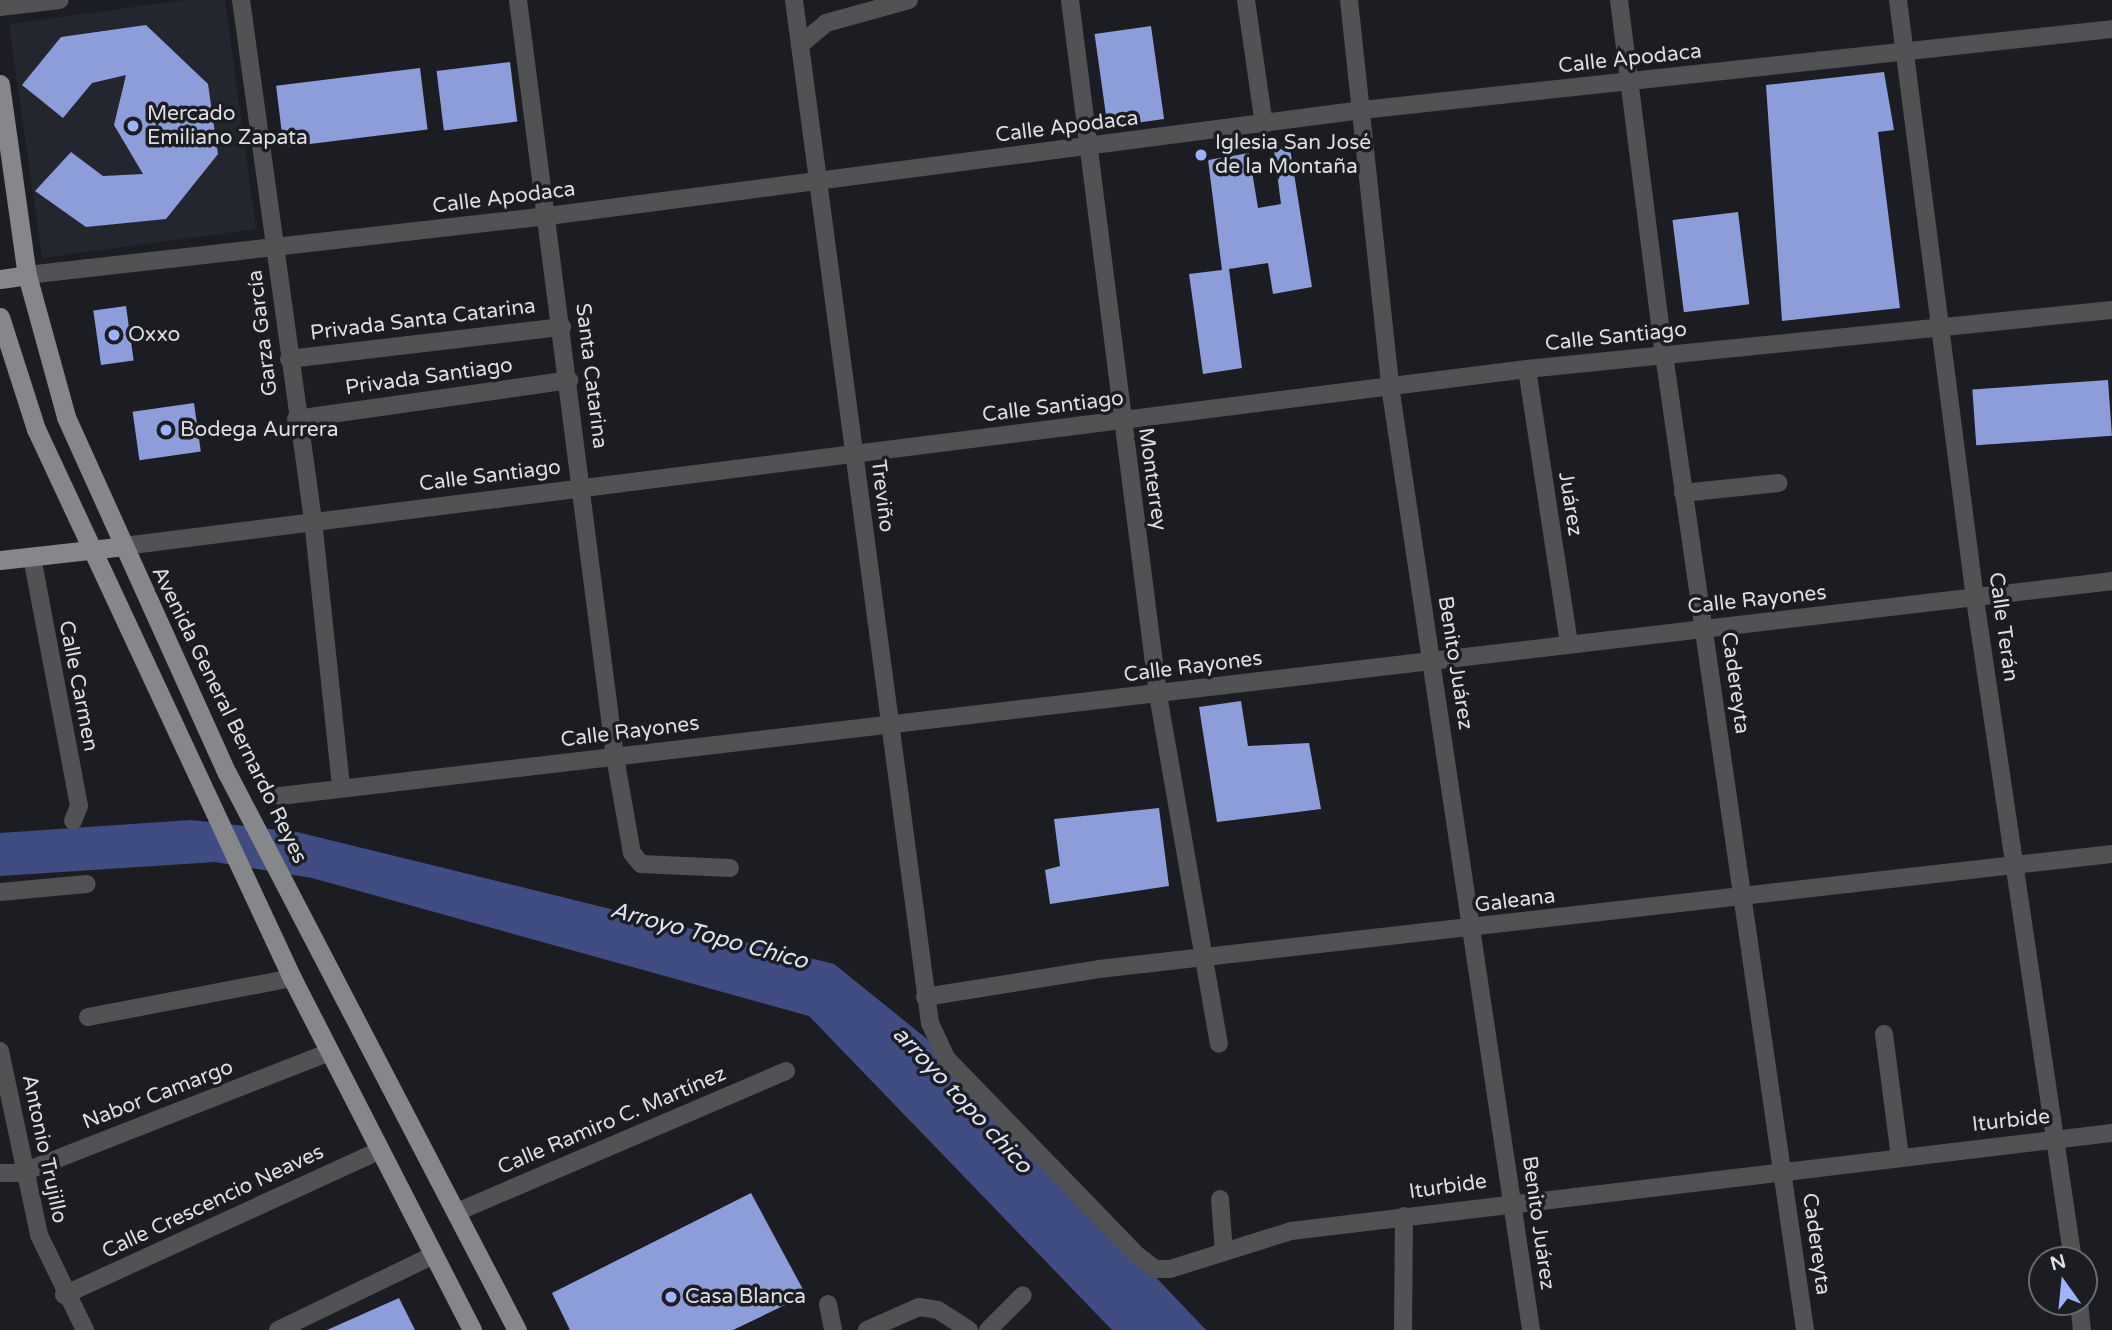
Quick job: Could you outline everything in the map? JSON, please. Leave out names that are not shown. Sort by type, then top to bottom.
[{"type":"main road","name":"Avenida General Bernardo Reyes","points":[[0,84],[27,275],[55,389],[227,773],[517,1330]]},
{"type":"main road","points":[[0,279],[27,275]]},
{"type":"main road","points":[[0,317],[36,429],[92,551],[292,978],[472,1330]]},
{"type":"main road","name":"Calle Santiago","points":[[0,560],[124,546]]},
{"type":"street","points":[[0,7],[60,0]]},
{"type":"street","name":"Garza García","points":[[241,0],[276,248],[296,419],[313,520],[341,787]]},
{"type":"street","name":"Santa Catarina","points":[[518,0],[548,216],[615,757],[632,853],[641,864],[730,868]]},
{"type":"street","name":"Treviño","points":[[794,0],[925,997]]},
{"type":"street","points":[[800,45],[826,23],[909,0]]},
{"type":"street","name":"Monterrey","points":[[1070,0],[1085,149],[1158,695],[1219,1044]]},
{"type":"street","points":[[1246,0],[1264,125]]},
{"type":"street","name":"Benito Juárez","points":[[1349,0],[1390,386],[1531,1330]]},
{"type":"street","name":"Cadereyta","points":[[1619,0],[1683,493],[1705,628],[1805,1330]]},
{"type":"street","name":"Calle Terán","points":[[1898,0],[1975,599],[2071,1246]]},
{"type":"street","name":"Calle Apodaca","points":[[27,275],[548,216],[817,179],[1085,149],[1362,110],[2112,29]]},
{"type":"street","name":"Calle Santiago","points":[[124,546],[854,453],[1122,423],[1527,369],[2112,310]]},
{"type":"street","name":"Privada Santa Catarina","points":[[289,359],[562,327]]},
{"type":"street","name":"Juárez","points":[[1527,369],[1569,645]]},
{"type":"street","name":"Privada Santiago","points":[[296,419],[569,380]]},
{"type":"street","points":[[1683,493],[1778,483]]},
{"type":"street","name":"Calle Carmen","points":[[33,557],[52,688],[79,806],[73,821]]},
{"type":"street","name":"Calle Rayones","points":[[280,796],[2112,581]]},
{"type":"street","name":"Galeana","points":[[925,997],[1099,969],[1203,961],[1744,900],[2112,854]]},
{"type":"street","points":[[0,892],[87,884]]},
{"type":"street","points":[[88,1017],[292,978]]},
{"type":"street","name":"Iturbide","points":[[925,997],[946,1058],[1137,1255],[1163,1270],[1291,1231],[1512,1202],[2112,1133]]},
{"type":"street","points":[[1884,1034],[1900,1157]]},
{"type":"street","name":"Antonio Trujillo","points":[[0,1051],[21,1173],[64,1295],[85,1330]]},
{"type":"street","name":"Nabor Camargo","points":[[0,1173],[21,1173],[330,1052]]},
{"type":"street","name":"Calle Ramiro C. Martínez","points":[[457,1212],[786,1071]]},
{"type":"street","name":"Calle Crescencio Neaves","points":[[64,1295],[380,1150]]},
{"type":"street","points":[[1220,1199],[1224,1252]]},
{"type":"street","points":[[1403,1330],[1404,1216]]},
{"type":"street","points":[[278,1330],[434,1255]]},
{"type":"street","points":[[988,1330],[1023,1295]]},
{"type":"street","points":[[828,1304],[833,1330]]},
{"type":"street","points":[[867,1330],[919,1307],[938,1310],[969,1330]]},
{"type":"shaded area","name":"Mercado Emiliano Zapata","points":[[185,0],[225,0],[256,229],[42,258],[9,24]]},
{"type":"water","points":[[191,820],[297,832],[834,964],[937,1047],[1206,1330],[1112,1330],[809,1016],[312,878],[215,862],[0,876],[0,833]]},
{"type":"building","points":[[146,25],[208,84],[218,154],[166,219],[86,227],[35,191],[71,152],[103,176],[143,174],[114,125],[126,75],[92,83],[63,118],[22,85],[61,37]]},
{"type":"building","points":[[1151,26],[1164,119],[1108,127],[1095,34]]},
{"type":"building","points":[[510,62],[517,122],[444,131],[437,71]]},
{"type":"building","points":[[420,68],[428,130],[284,147],[276,86]]},
{"type":"building","points":[[1884,72],[1894,130],[1878,132],[1900,308],[1782,321],[1766,85]]},
{"type":"building","points":[[1290,148],[1312,287],[1273,294],[1268,263],[1229,269],[1242,368],[1203,374],[1189,274],[1222,270],[1208,160],[1249,153],[1258,208],[1281,204],[1274,150]]},
{"type":"building","points":[[1738,212],[1749,304],[1684,312],[1672,220]]},
{"type":"building","name":"Oxxo","points":[[126,306],[134,360],[101,365],[93,311]]},
{"type":"building","points":[[2108,380],[2112,436],[1976,445],[1972,389]]},
{"type":"building","name":"Bodega Aurrera","points":[[194,403],[201,452],[139,460],[133,412]]},
{"type":"building","points":[[1241,701],[1248,746],[1309,743],[1321,809],[1217,822],[1199,707]]},
{"type":"building","points":[[1159,808],[1169,886],[1050,904],[1045,870],[1060,866],[1054,819]]},
{"type":"building","points":[[751,1193],[806,1295],[733,1330],[570,1330],[552,1293]]},
{"type":"building","points":[[399,1298],[415,1330],[327,1330]]},
{"type":"place","name":"Mercado Emiliano Zapata","points":[[133,126]]},
{"type":"place","name":"Iglesia San José de la Montaña","points":[[1201,155]]},
{"type":"place","name":"Oxxo","points":[[114,335]]},
{"type":"place","name":"Bodega Aurrera","points":[[166,430]]},
{"type":"place","name":"Casa Blanca","points":[[671,1297]]},
{"type":"water label","name":"Arroyo Topo Chico","points":[[709,936]]},
{"type":"water label","name":"arroyo topo chico","points":[[962,1100]]}]
